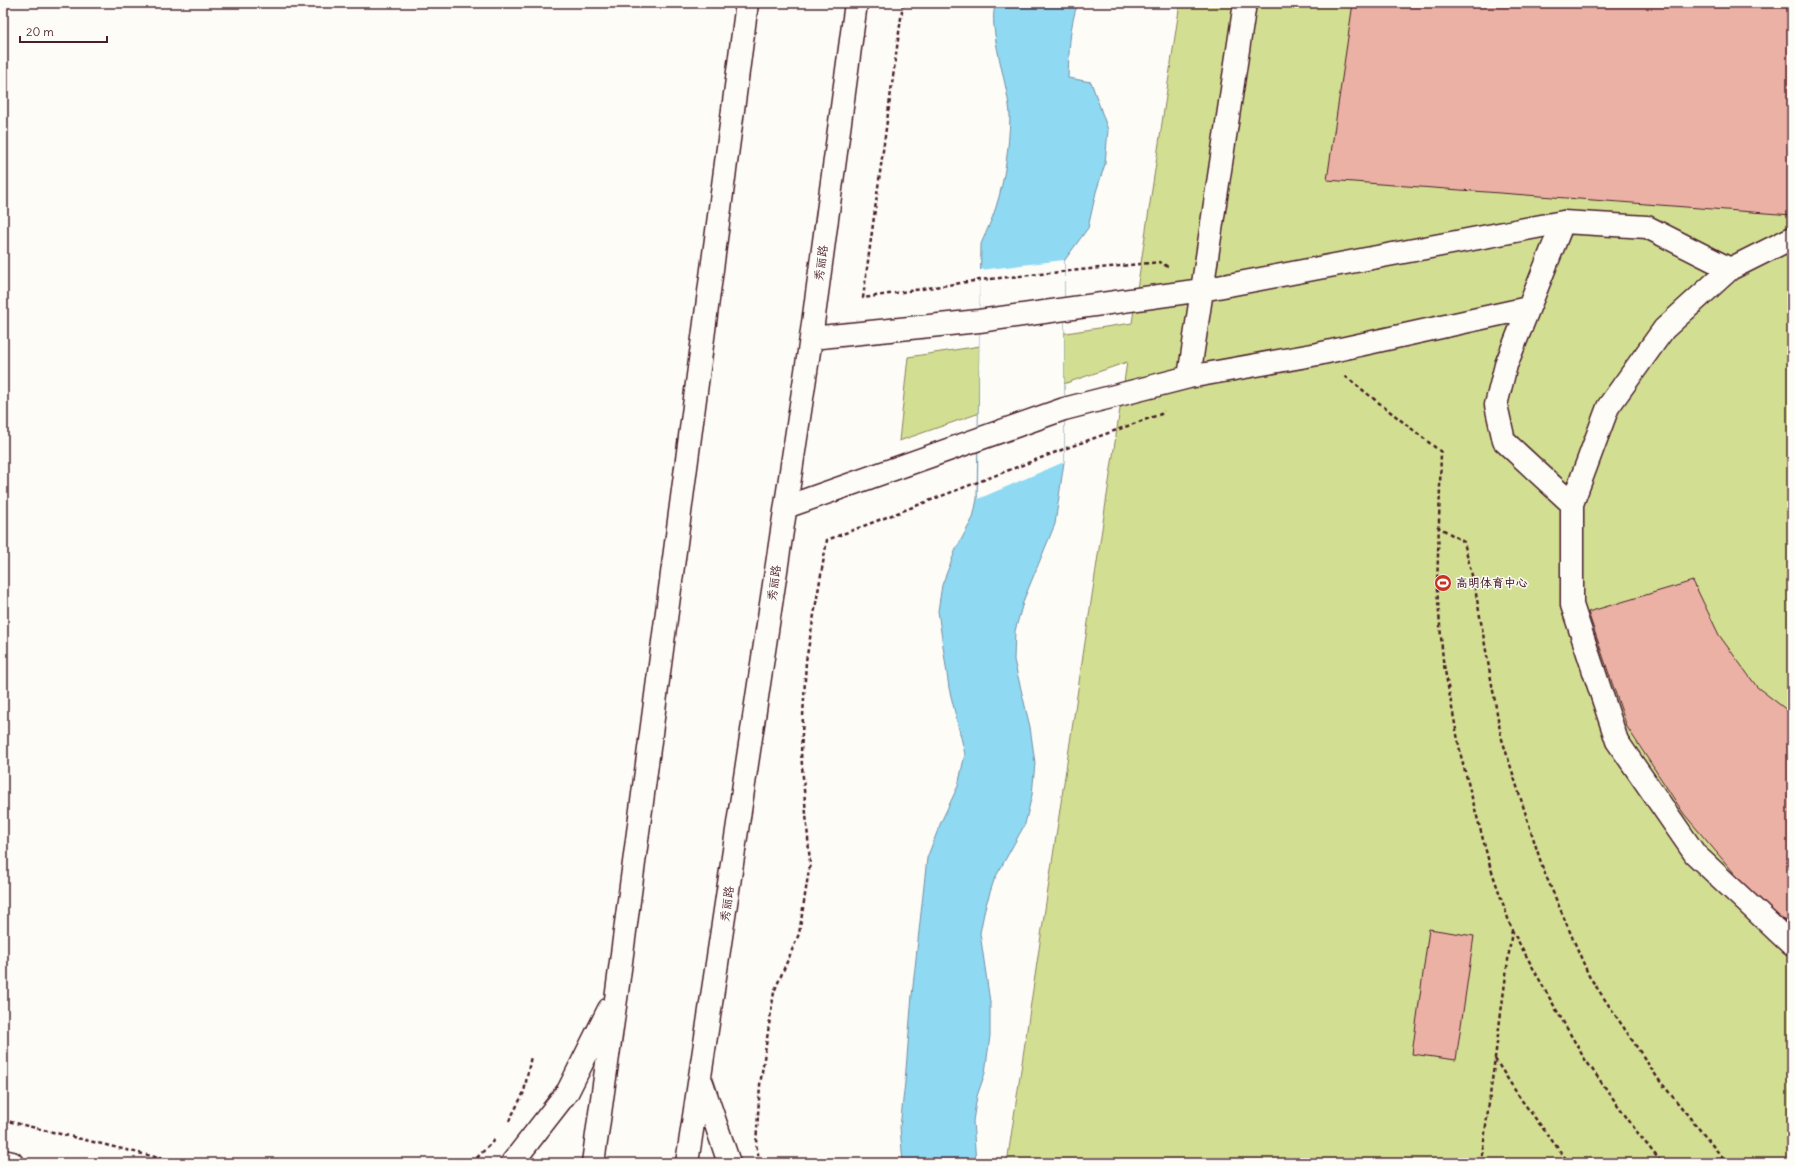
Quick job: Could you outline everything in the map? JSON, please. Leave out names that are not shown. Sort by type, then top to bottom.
[{"type":"street","points":[[593,1163],[617,992],[747,3]]},
{"type":"street","name":"秀丽路","points":[[687,1163],[701,1080],[811,338],[856,3]]},
{"type":"street","points":[[1189,377],[1244,3]]},
{"type":"street","points":[[811,338],[979,321],[1202,290],[1563,222],[1647,227],[1730,269]]},
{"type":"street","points":[[1563,222],[1506,365],[1496,405],[1504,441],[1572,504]]},
{"type":"street","points":[[1792,238],[1730,269],[1664,329],[1608,407],[1572,504],[1572,605],[1617,741],[1695,854],[1792,945]]},
{"type":"street","points":[[786,507],[1064,409],[1189,377],[1318,354],[1528,308]]},
{"type":"street","points":[[512,1163],[568,1091],[617,992]]},
{"type":"street","points":[[701,1080],[729,1163]]},
{"type":"street","points":[[3,1161],[12,1163]]},
{"type":"path","points":[[904,3],[863,298],[980,280],[1160,262],[1202,290]]},
{"type":"path","points":[[1318,354],[1441,452],[1437,526],[1437,590],[1443,652],[1461,756],[1490,866],[1512,930],[1584,1058],[1640,1136],[1662,1163]]},
{"type":"path","points":[[760,1163],[756,1144],[760,1085],[774,992],[799,934],[810,863],[801,754],[806,662],[827,540],[1064,449]]},
{"type":"path","points":[[1437,526],[1464,542],[1475,588],[1501,736],[1543,869],[1589,976],[1659,1080],[1728,1163]]},
{"type":"path","points":[[1481,1163],[1512,930]]},
{"type":"path","points":[[508,1124],[524,1092],[531,1056]]},
{"type":"path","points":[[1494,1059],[1520,1098],[1569,1163]]},
{"type":"path","points":[[3,1120],[180,1163]]},
{"type":"path","points":[[472,1163],[497,1136]]},
{"type":"green space","name":"高明体育中心","points":[[1180,3],[1792,3],[1792,1163],[1007,1163],[1127,362],[899,441],[908,357],[1132,323]]},
{"type":"water","points":[[996,3],[1078,3],[1071,31],[1068,78],[1091,82],[1108,130],[1105,164],[1096,192],[1088,228],[1064,261],[1064,462],[1055,524],[1024,599],[1015,631],[1014,660],[1030,727],[1035,763],[1032,795],[1025,824],[994,880],[985,908],[980,933],[990,1002],[990,1036],[985,1073],[977,1096],[973,1121],[976,1163],[903,1163],[900,1127],[912,995],[927,858],[941,822],[958,786],[965,754],[949,688],[938,611],[942,585],[956,549],[973,518],[977,499],[981,244],[991,221],[1002,185],[1008,151],[1010,117],[994,27]]},
{"type":"pier","points":[[1064,260],[1064,462],[978,499],[980,270]]},
{"type":"building","points":[[1353,3],[1792,3],[1792,215],[1327,180]]},
{"type":"building","points":[[1693,581],[1719,635],[1757,687],[1792,714],[1792,926],[1757,900],[1684,814],[1627,727],[1588,612]]},
{"type":"building","points":[[1429,929],[1474,936],[1456,1060],[1412,1054]]},
{"type":"place","name":"高明体育中心","points":[[1443,583]]}]
